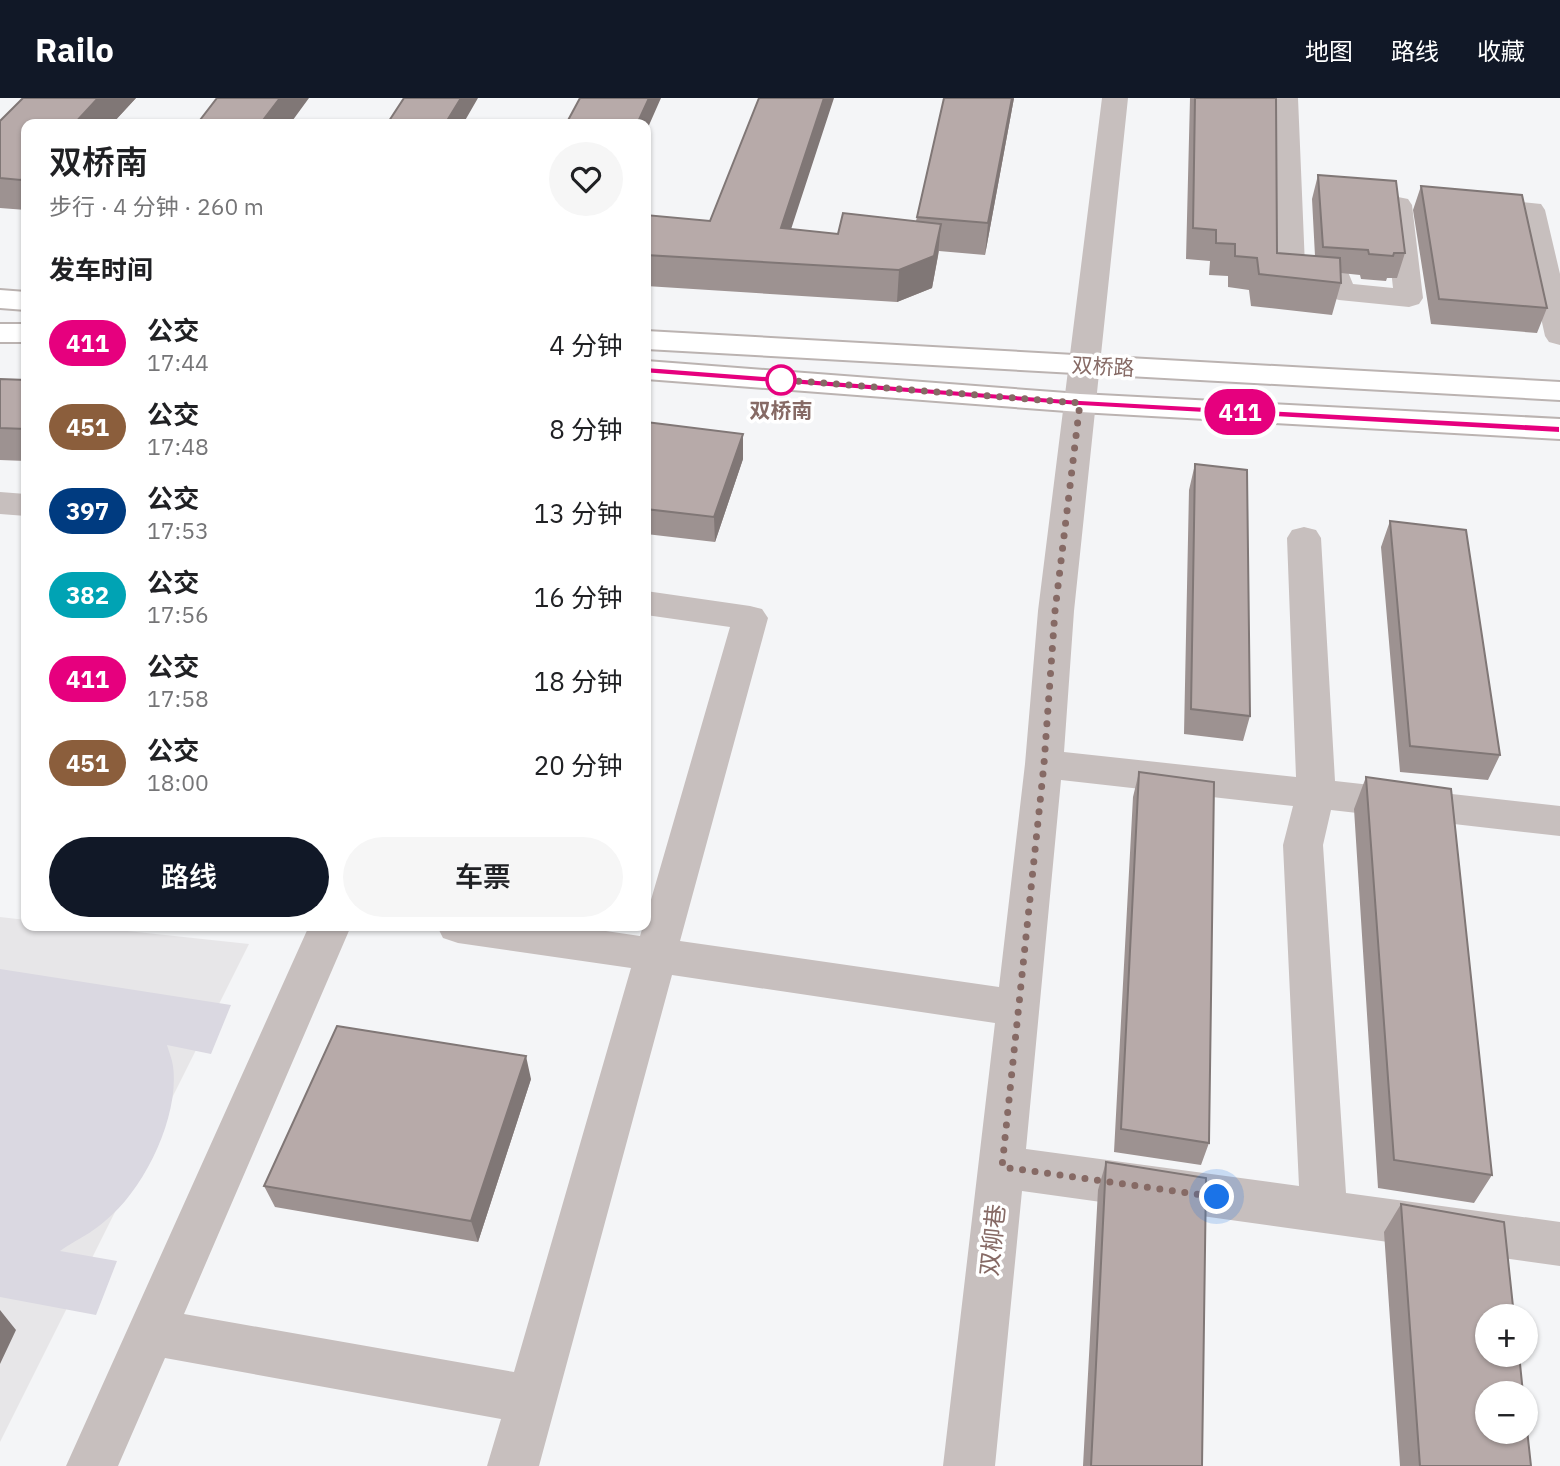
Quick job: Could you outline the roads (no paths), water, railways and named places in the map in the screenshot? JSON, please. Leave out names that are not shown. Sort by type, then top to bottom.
[{"type":"main road","points":[[0,299],[21,301]]},
{"type":"main road","points":[[0,333],[21,333]]},
{"type":"main road","name":"双桥路","points":[[651,340],[1560,391]]},
{"type":"main road","name":"双桥路","points":[[651,370],[1080,403],[1560,429]]},
{"type":"street","name":"双柳巷","points":[[969,1466],[1044,764],[1055,611],[1115,98]]},
{"type":"street","points":[[1285,98],[1302,191],[1291,274],[1338,278],[1339,291],[1409,298],[1410,200],[1531,210],[1560,336]]},
{"type":"street","points":[[0,503],[21,505]]},
{"type":"street","points":[[1304,538],[1316,793],[1303,845],[1324,1212]]},
{"type":"street","points":[[513,1466],[750,618],[651,604]]},
{"type":"street","points":[[1044,764],[1560,821]]},
{"type":"street","points":[[92,1466],[328,931]]},
{"type":"street","points":[[492,931],[1018,1008]]},
{"type":"street","points":[[1002,1167],[1560,1244]]},
{"type":"street","points":[[152,1332],[532,1400]]},
{"type":"place","name":"双桥南","points":[[781,380]]}]
